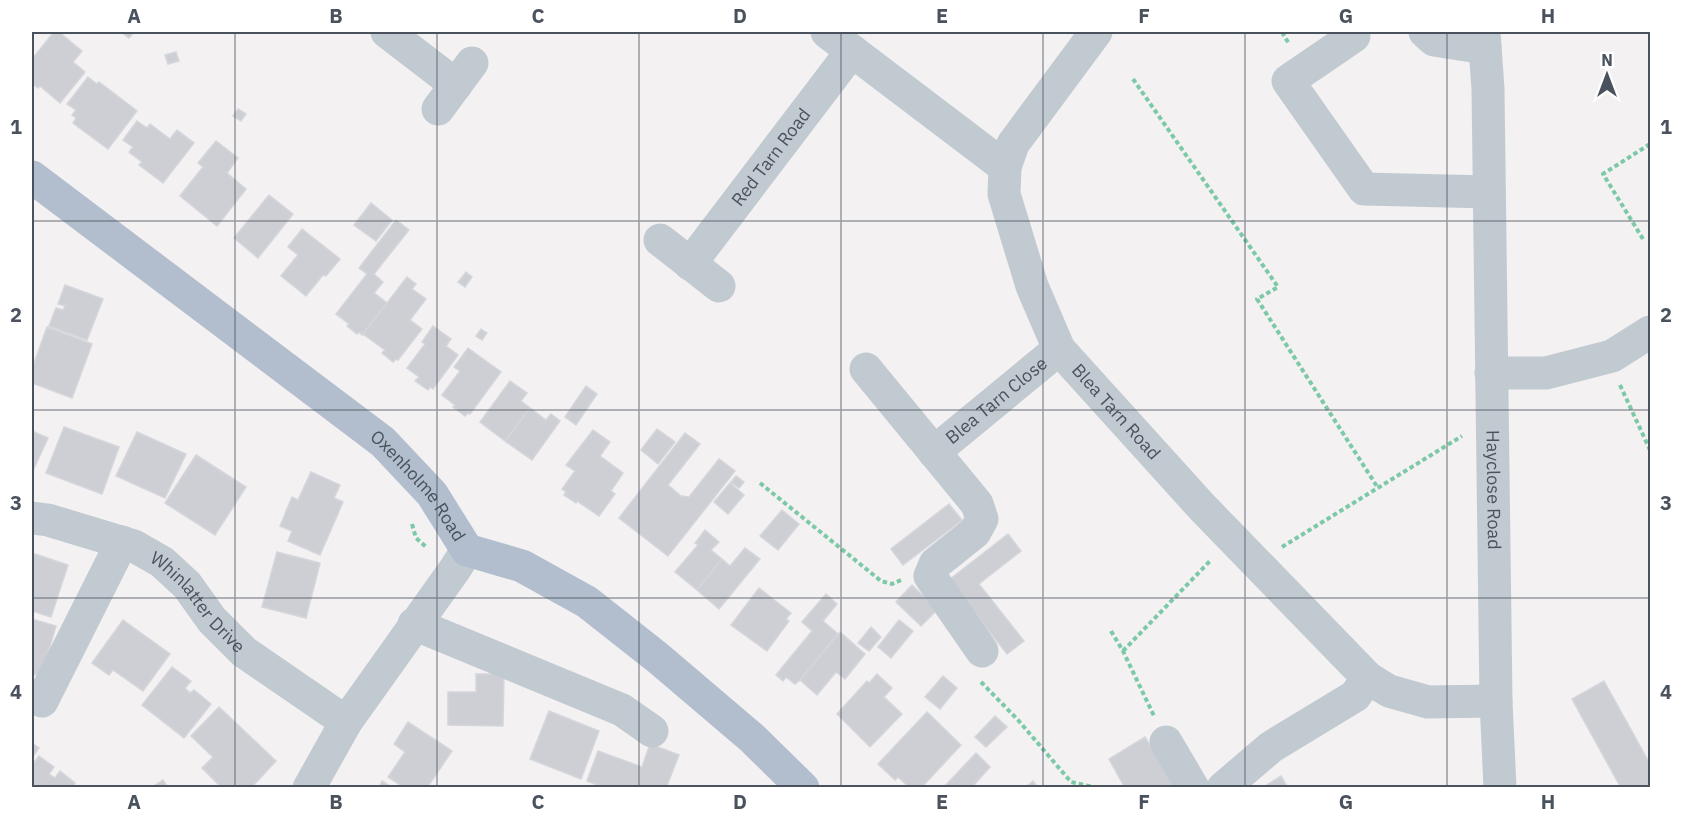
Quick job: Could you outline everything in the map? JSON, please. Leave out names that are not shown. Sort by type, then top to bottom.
[{"type":"main road","name":"Oxenholme Road","points":[[32,177],[383,442],[432,494],[467,550],[522,566],[587,602],[658,658],[752,738],[803,788]]},
{"type":"street","points":[[387,32],[455,86]]},
{"type":"street","points":[[840,41],[1005,167],[1013,144],[1096,32]]},
{"type":"street","points":[[1425,32],[1434,40],[1484,40]]},
{"type":"street","points":[[1354,36],[1288,81],[1364,189],[1489,192]]},
{"type":"street","name":"Hayclose Road","points":[[1484,40],[1488,89],[1496,700],[1500,788]]},
{"type":"street","name":"Red Tarn Road","points":[[690,264],[840,41]]},
{"type":"street","name":"Blea Tarn Road","points":[[1005,167],[1004,194],[1032,286],[1059,349],[1202,507],[1368,678],[1389,691],[1428,702],[1496,700]]},
{"type":"street","points":[[660,240],[719,286]]},
{"type":"street","points":[[1491,373],[1546,373],[1612,356],[1650,332]]},
{"type":"street","name":"Blea Tarn Close","points":[[934,452],[1059,349]]},
{"type":"street","name":"Blea Tarn Close","points":[[866,369],[977,504],[982,519],[975,532],[935,564],[930,576],[979,664]]},
{"type":"street","name":"Whinlatter Drive","points":[[32,518],[48,520],[123,542],[162,562],[187,585],[213,620],[244,652],[346,722]]},
{"type":"street","points":[[41,705],[123,542]]},
{"type":"street","points":[[309,788],[346,722],[467,550]]},
{"type":"street","points":[[414,624],[622,710],[652,730]]},
{"type":"street","points":[[1223,788],[1270,747],[1355,696],[1368,678]]},
{"type":"street","points":[[1162,733],[1193,788]]},
{"type":"path","points":[[1132,79],[1278,286],[1257,299],[1378,488]]},
{"type":"path","points":[[1643,239],[1603,174],[1650,144]]},
{"type":"path","points":[[1607,357],[1650,450]]},
{"type":"path","points":[[1256,563],[1492,418]]},
{"type":"path","points":[[760,483],[881,581]]},
{"type":"path","points":[[1123,651],[1210,561]]},
{"type":"path","points":[[1111,631],[1162,733]]},
{"type":"path","points":[[979,664],[1018,720],[1071,782],[1098,788]]},
{"type":"building","points":[[54,32],[59,32],[82,51],[73,62],[85,72],[60,103],[40,86],[38,88],[32,83],[32,59]]},
{"type":"building","points":[[121,32],[134,32],[129,38]]},
{"type":"building","points":[[176,52],[179,61],[168,64],[165,55]]},
{"type":"building","points":[[88,77],[97,84],[99,82],[137,111],[108,149],[73,123],[76,118],[72,115],[76,110],[67,104]]},
{"type":"building","points":[[238,109],[246,114],[241,121],[233,116]]},
{"type":"building","points":[[137,121],[147,128],[150,124],[170,139],[177,130],[194,143],[163,183],[139,165],[142,162],[129,152],[133,147],[123,140]]},
{"type":"building","points":[[216,141],[238,158],[227,173],[246,189],[217,226],[180,196],[203,167],[198,163]]},
{"type":"building","points":[[269,195],[293,214],[258,258],[234,238]]},
{"type":"building","points":[[371,203],[392,220],[376,241],[354,225]]},
{"type":"building","points":[[396,220],[409,230],[374,274],[383,282],[374,293],[387,303],[362,335],[359,332],[357,334],[336,314],[367,274],[359,268]]},
{"type":"building","points":[[302,229],[340,259],[306,296],[281,276],[298,255],[288,247]]},
{"type":"building","points":[[466,272],[472,277],[465,287],[458,282]]},
{"type":"building","points":[[407,277],[416,284],[412,289],[426,299],[410,320],[422,329],[398,360],[393,362],[382,353],[385,350],[363,334]]},
{"type":"building","points":[[65,285],[103,299],[87,340],[49,326],[56,308],[63,310],[65,306],[58,304]]},
{"type":"building","points":[[433,326],[451,339],[446,346],[458,355],[433,389],[430,387],[428,390],[415,381],[419,377],[407,368],[425,344],[422,342]]},
{"type":"building","points":[[47,327],[92,344],[72,398],[32,383],[32,369]]},
{"type":"building","points":[[481,329],[487,333],[482,340],[476,336]]},
{"type":"building","points":[[468,348],[501,372],[470,414],[465,416],[442,395],[460,371],[454,367]]},
{"type":"building","points":[[510,381],[527,393],[521,401],[530,408],[505,441],[480,422]]},
{"type":"building","points":[[586,386],[597,394],[576,425],[565,417]]},
{"type":"building","points":[[530,408],[546,420],[551,414],[560,421],[532,460],[505,441]]},
{"type":"building","points":[[64,427],[119,447],[102,494],[46,473]]},
{"type":"building","points":[[657,429],[675,442],[658,464],[641,450]]},
{"type":"building","points":[[593,430],[610,442],[600,456],[623,473],[611,491],[615,494],[599,516],[564,495],[566,492],[562,489],[575,471],[566,465]]},
{"type":"building","points":[[32,431],[48,438],[32,473]]},
{"type":"building","points":[[137,432],[186,454],[165,498],[116,476]]},
{"type":"building","points":[[685,433],[700,444],[668,485],[681,496],[689,497],[719,459],[735,471],[668,556],[619,518]]},
{"type":"building","points":[[196,455],[246,487],[215,535],[165,503]]},
{"type":"building","points":[[311,472],[340,485],[334,498],[343,502],[320,555],[288,541],[292,531],[280,526],[292,497],[298,500]]},
{"type":"building","points":[[736,476],[744,482],[739,488],[731,482]]},
{"type":"building","points":[[730,483],[744,495],[728,514],[714,502]]},
{"type":"building","points":[[949,504],[962,520],[903,565],[891,549]]},
{"type":"building","points":[[782,510],[799,524],[778,550],[760,536]]},
{"type":"building","points":[[705,530],[719,542],[711,550],[722,559],[697,590],[675,572],[698,545],[695,543]]},
{"type":"building","points":[[1008,534],[1021,551],[979,584],[1024,641],[1007,654],[949,580]]},
{"type":"building","points":[[745,548],[760,559],[719,609],[697,590],[722,559],[730,566]]},
{"type":"building","points":[[277,552],[320,563],[306,618],[262,607]]},
{"type":"building","points":[[32,553],[68,565],[51,617],[32,611]]},
{"type":"building","points":[[912,585],[937,610],[921,626],[896,602]]},
{"type":"building","points":[[759,588],[791,613],[786,619],[789,621],[767,651],[731,625]]},
{"type":"building","points":[[826,594],[837,604],[823,621],[838,634],[800,680],[795,684],[786,677],[783,681],[776,675],[812,631],[802,622]]},
{"type":"building","points":[[32,619],[56,626],[41,676],[32,674]]},
{"type":"building","points":[[123,620],[170,654],[143,691],[113,670],[109,675],[92,663]]},
{"type":"building","points":[[899,620],[913,631],[891,658],[878,647]]},
{"type":"building","points":[[871,627],[881,637],[869,651],[858,643]]},
{"type":"building","points":[[840,632],[865,654],[845,679],[836,672],[817,695],[800,680]]},
{"type":"building","points":[[172,667],[191,681],[185,688],[190,693],[194,690],[211,704],[184,738],[142,705]]},
{"type":"building","points":[[476,674],[504,674],[503,726],[448,725],[448,692],[476,692]]},
{"type":"building","points":[[877,674],[892,688],[884,697],[902,714],[870,747],[837,714],[867,681],[869,683]]},
{"type":"building","points":[[943,676],[957,688],[940,709],[925,697]]},
{"type":"building","points":[[1604,681],[1650,764],[1650,788],[1621,788],[1572,699]]},
{"type":"building","points":[[219,707],[276,761],[251,788],[222,788],[202,768],[213,757],[191,736]]},
{"type":"building","points":[[549,711],[599,731],[581,779],[530,759]]},
{"type":"building","points":[[927,712],[961,745],[921,788],[910,788],[898,777],[895,780],[878,764]]},
{"type":"building","points":[[995,716],[1007,727],[986,747],[975,737]]},
{"type":"building","points":[[408,722],[452,751],[427,788],[405,788],[388,777],[405,752],[394,744]]},
{"type":"building","points":[[1145,737],[1175,788],[1125,788],[1109,759]]},
{"type":"building","points":[[32,743],[39,748],[32,758]]},
{"type":"building","points":[[650,744],[679,755],[666,788],[605,788],[587,781],[598,751],[642,767]]},
{"type":"building","points":[[976,753],[990,767],[973,786],[974,788],[943,788]]},
{"type":"building","points":[[39,756],[54,767],[49,774],[55,778],[60,771],[75,783],[72,788],[32,788],[32,765]]},
{"type":"building","points":[[1281,776],[1288,788],[1262,788]]},
{"type":"building","points":[[163,780],[168,788],[151,788]]},
{"type":"building","points":[[382,781],[393,788],[379,788]]},
{"type":"building","points":[[1033,781],[1038,788],[1025,788]]}]
